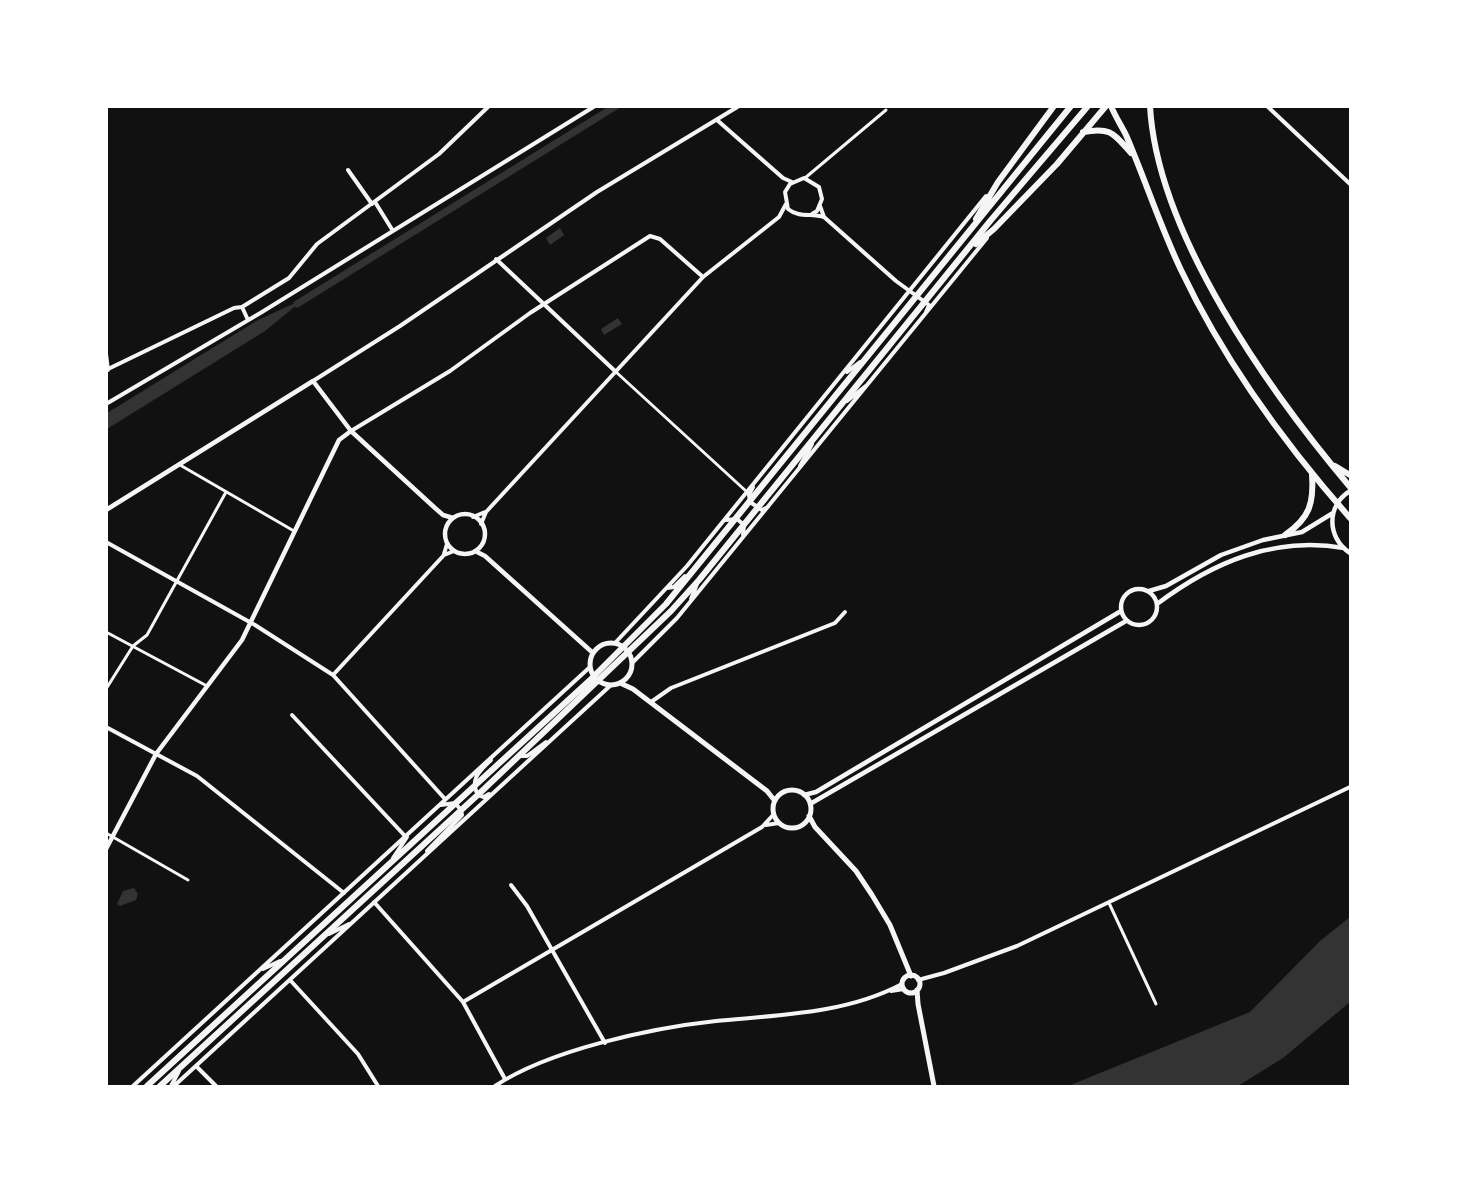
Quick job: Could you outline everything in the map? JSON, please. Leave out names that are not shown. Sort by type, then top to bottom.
[{"type":"highway","points":[[964,239],[998,182],[1054,106]]},
{"type":"highway","points":[[160,1086],[520,756],[596,678],[698,567],[1071,106]]},
{"type":"highway","points":[[963,254],[994,229],[1109,106],[1135,158],[1169,246],[1207,320],[1238,372],[1311,473],[1350,518]]},
{"type":"highway","points":[[1150,106],[1156,156],[1171,199],[1200,263],[1259,368],[1350,489]]},
{"type":"highway","points":[[147,1086],[455,803],[596,678],[629,653],[699,580],[963,254],[1086,108]]},
{"type":"highway","points":[[1082,133],[1101,129],[1109,131],[1135,158]]},
{"type":"highway","points":[[1332,464],[1350,475]]},
{"type":"highway","points":[[1285,535],[1300,525],[1308,512],[1312,501],[1311,473]]},
{"type":"main road","points":[[615,643],[624,647],[632,663],[628,676],[620,683],[611,685],[596,678],[590,667],[593,653],[601,645],[615,643]]},
{"type":"main road","points":[[628,676],[633,689]]},
{"type":"main road","points":[[620,683],[633,689],[767,791],[775,801]]},
{"type":"main road","points":[[767,791],[779,795],[794,790],[804,795],[810,804],[809,816],[804,823],[791,828],[779,823],[774,814],[775,801],[779,795]]},
{"type":"main road","points":[[809,816],[815,827],[856,871],[890,925],[909,976],[917,986],[918,1004],[934,1086]]},
{"type":"main road","points":[[804,823],[815,827]]},
{"type":"main road","points":[[903,986],[909,976]]},
{"type":"main road","points":[[903,986],[917,986]]},
{"type":"street","points":[[106,354],[107,370],[234,308],[242,307],[289,278],[317,244],[439,154],[489,106]]},
{"type":"street","points":[[106,404],[249,320],[595,106]]},
{"type":"street","points":[[106,510],[400,326],[597,192],[739,106]]},
{"type":"street","points":[[1267,106],[1350,184]]},
{"type":"street","points":[[787,188],[792,182],[804,178],[886,110]]},
{"type":"street","points":[[717,120],[783,178],[792,182]]},
{"type":"street","points":[[348,170],[393,231]]},
{"type":"street","points":[[481,524],[486,512],[703,277],[779,216],[786,204],[787,188],[783,178]]},
{"type":"street","points":[[804,178],[819,187],[822,199],[820,206],[812,214]]},
{"type":"street","points":[[615,643],[666,588],[747,492],[998,182]]},
{"type":"street","points":[[786,204],[794,213]]},
{"type":"street","points":[[820,206],[824,217]]},
{"type":"street","points":[[779,216],[794,213],[824,217],[896,281],[928,305],[923,318]]},
{"type":"street","points":[[632,663],[688,606],[994,229]]},
{"type":"street","points":[[106,849],[114,837],[141,778],[156,754],[209,687],[251,623],[339,440],[450,371],[545,303],[650,236],[660,239],[703,277]]},
{"type":"street","points":[[496,259],[747,492]]},
{"type":"street","points":[[242,307],[249,320]]},
{"type":"street","points":[[841,376],[870,355]]},
{"type":"street","points":[[839,407],[873,380]]},
{"type":"street","points":[[313,381],[351,431],[442,515],[453,518]]},
{"type":"street","points":[[796,475],[817,434]]},
{"type":"street","points":[[178,464],[294,531]]},
{"type":"street","points":[[754,483],[749,495],[750,502],[762,510],[771,505]]},
{"type":"street","points":[[1350,489],[1333,513],[1333,530],[1344,548],[1350,553]]},
{"type":"street","points":[[106,689],[133,646],[147,635],[226,492]]},
{"type":"street","points":[[473,517],[486,512]]},
{"type":"street","points":[[1149,591],[1157,604],[1155,616],[1146,624],[1136,625],[1126,621],[1120,612],[1121,601],[1128,591],[1138,588],[1149,591],[1166,586],[1221,555],[1302,532],[1333,513]]},
{"type":"street","points":[[446,527],[453,518],[465,514],[481,524],[484,533],[481,545],[475,551],[466,554],[454,551],[447,544]]},
{"type":"street","points":[[442,515],[446,527],[447,544],[444,555]]},
{"type":"street","points":[[722,522],[737,519],[744,525],[740,541]]},
{"type":"street","points":[[106,542],[251,623],[333,675],[446,799]]},
{"type":"street","points":[[1157,604],[1196,578],[1246,554],[1306,544],[1344,548]]},
{"type":"street","points":[[481,545],[485,556]]},
{"type":"street","points":[[333,675],[444,555],[454,551]]},
{"type":"street","points":[[475,551],[485,556],[593,653]]},
{"type":"street","points":[[666,588],[674,587],[698,567]]},
{"type":"street","points":[[688,606],[699,580]]},
{"type":"street","points":[[651,703],[671,688],[835,623],[845,612]]},
{"type":"street","points":[[804,795],[816,792],[1120,612]]},
{"type":"street","points":[[810,804],[1126,621]]},
{"type":"street","points":[[106,632],[209,687]]},
{"type":"street","points":[[136,1086],[172,1050],[590,667]]},
{"type":"street","points":[[173,1086],[611,685]]},
{"type":"street","points":[[292,715],[405,836]]},
{"type":"street","points":[[106,727],[198,776],[344,893]]},
{"type":"street","points":[[520,756],[527,756],[556,735]]},
{"type":"street","points":[[497,789],[484,797],[478,795],[473,787],[475,777],[510,740]]},
{"type":"street","points":[[917,986],[929,978],[1017,946],[1350,787]]},
{"type":"street","points":[[423,857],[430,846],[462,815],[455,803],[450,802],[438,806]]},
{"type":"street","points":[[463,1002],[765,825],[774,814]]},
{"type":"street","points":[[765,825],[779,823]]},
{"type":"street","points":[[390,863],[411,831]]},
{"type":"street","points":[[106,832],[188,880]]},
{"type":"street","points":[[511,885],[553,950],[605,1043]]},
{"type":"street","points":[[374,902],[463,1002],[505,1080]]},
{"type":"street","points":[[1109,903],[1156,1004]]},
{"type":"street","points":[[323,937],[354,921]]},
{"type":"street","points":[[259,971],[286,958]]},
{"type":"street","points":[[290,980],[358,1054],[378,1086]]},
{"type":"street","points":[[495,1086],[539,1064],[605,1043],[675,1027],[833,1007],[903,986]]},
{"type":"street","points":[[196,1066],[216,1086]]},
{"type":"street","points":[[173,1086],[182,1067]]},
{"type":"shaded area","points":[[560,228],[564,235],[550,245],[546,238]]},
{"type":"shaded area","points":[[304,299],[265,331],[107,429],[107,413],[258,320]]},
{"type":"shaded area","points":[[618,318],[622,324],[604,335],[601,329]]},
{"type":"shaded area","points":[[134,888],[138,894],[136,900],[120,906],[117,904],[123,891]]},
{"type":"shaded area","points":[[1350,917],[1350,1002],[1283,1058],[1238,1086],[1068,1086],[1250,1012],[1320,941]]},
{"type":"waterway","points":[[297,304],[616,106]]}]
